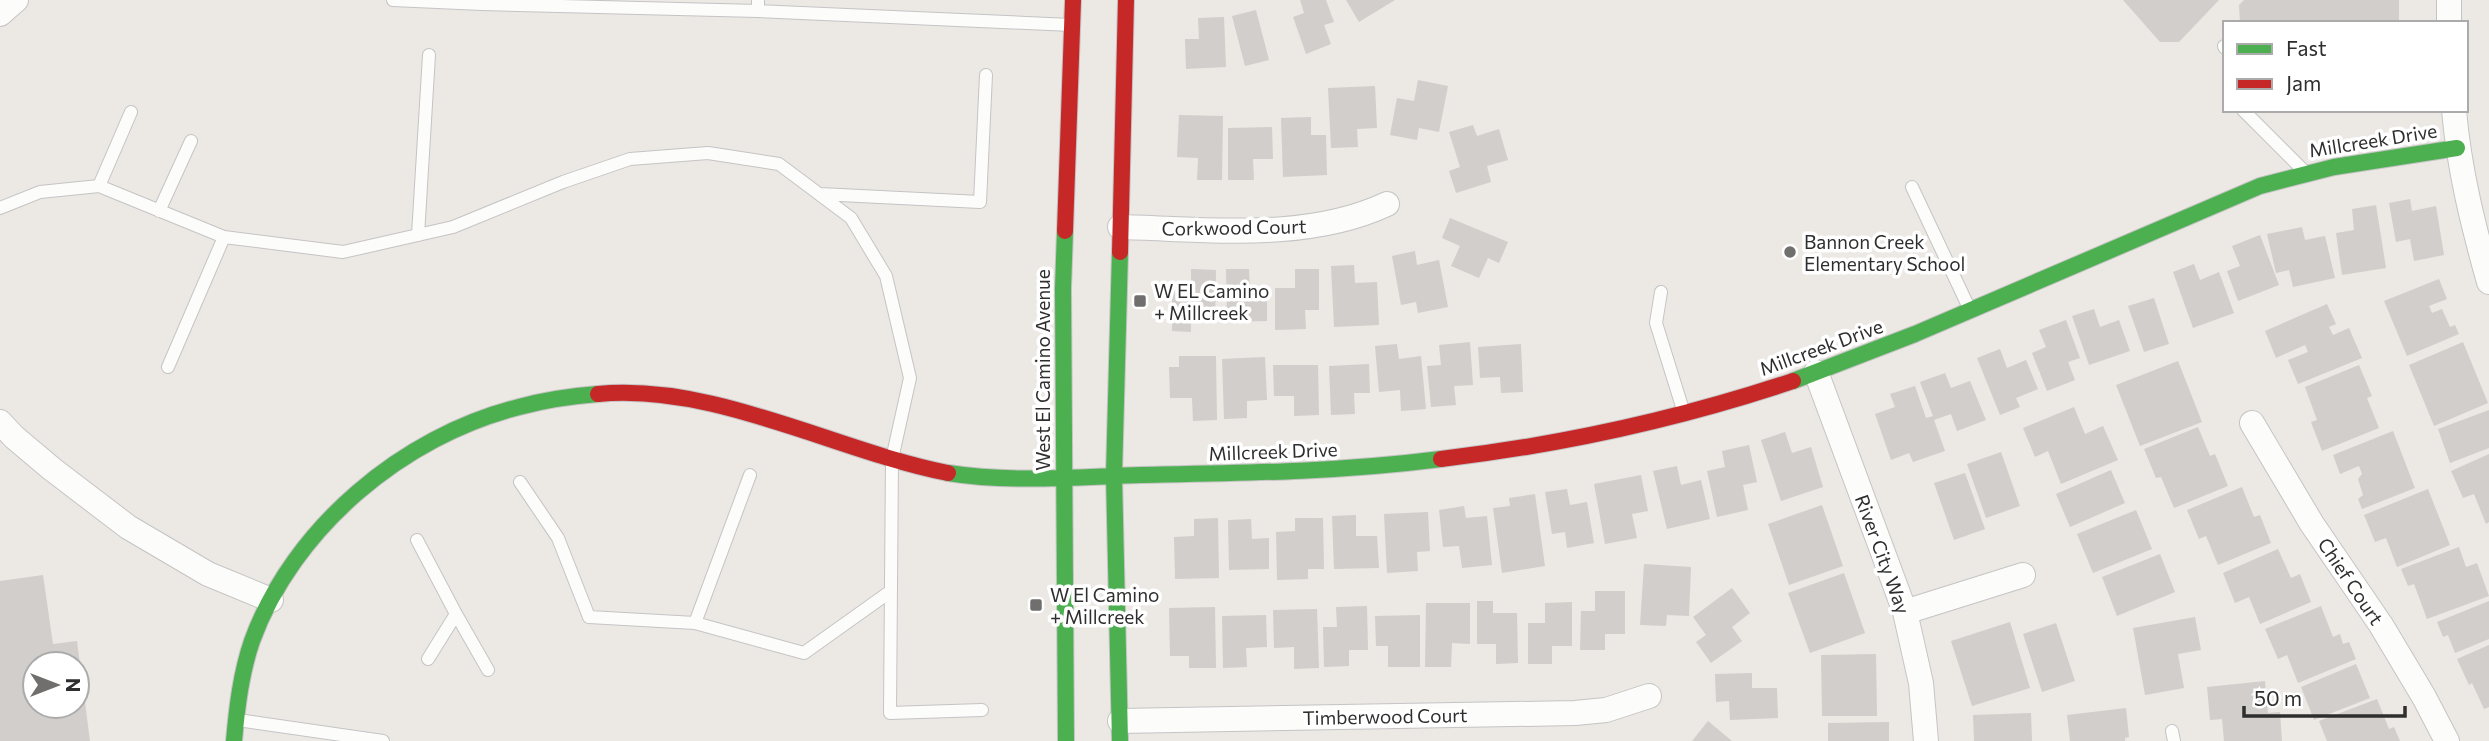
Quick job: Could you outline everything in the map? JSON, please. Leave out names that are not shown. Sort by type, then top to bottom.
[{"type":"street","points":[[0,15],[16,0]]},
{"type":"street","name":"West El Camino Avenue","points":[[1066,741],[1062,288],[1073,0]]},
{"type":"street","points":[[1120,731],[1114,475],[1126,0]]},
{"type":"street","points":[[2449,0],[2449,21]]},
{"type":"street","points":[[2454,112],[2457,148],[2470,215],[2489,282]]},
{"type":"street","name":"Millcreek Drive","points":[[234,741],[250,649],[271,600],[314,536],[342,506],[374,478],[408,454],[482,417],[522,405],[604,393],[646,393],[688,398],[892,459],[949,473],[984,477],[1294,472],[1437,461],[1531,447],[1684,413],[1816,372],[1893,344],[2260,186],[2304,172],[2350,162],[2457,148]]},
{"type":"street","name":"Corkwood Court","points":[[1120,228],[1255,230],[1320,225],[1387,204]]},
{"type":"street","name":"River City Way","points":[[1816,372],[1905,612],[1921,683],[1926,741]]},
{"type":"street","points":[[0,422],[52,469],[128,527],[208,574],[271,600]]},
{"type":"street","name":"Chief Court","points":[[2252,423],[2312,524],[2381,625],[2424,697],[2446,741]]},
{"type":"street","points":[[1905,612],[2023,575]]},
{"type":"street","name":"Timberwood Court","points":[[1120,731],[1576,713],[1606,710],[1648,696]]},
{"type":"lane","points":[[393,0],[482,4],[758,5],[1071,25]]},
{"type":"lane","points":[[418,235],[429,55]]},
{"type":"lane","points":[[819,194],[981,202],[986,75]]},
{"type":"lane","points":[[99,186],[131,112]]},
{"type":"lane","points":[[2246,112],[2304,172]]},
{"type":"lane","points":[[159,211],[191,141]]},
{"type":"lane","points":[[0,208],[40,192],[99,186],[224,237],[343,252],[453,227],[564,182],[630,159],[708,153],[779,164],[851,218],[886,276],[910,378],[892,459],[890,713],[982,710]]},
{"type":"lane","points":[[1912,187],[1970,311]]},
{"type":"lane","points":[[168,367],[224,237]]},
{"type":"lane","points":[[1661,292],[1656,323],[1684,413]]},
{"type":"lane","points":[[695,623],[750,475]]},
{"type":"lane","points":[[520,482],[558,538],[589,617],[695,623],[804,653],[891,591]]},
{"type":"lane","points":[[417,540],[488,670]]},
{"type":"lane","points":[[428,659],[456,614]]},
{"type":"lane","points":[[236,719],[383,741]]},
{"type":"building","points":[[1300,0],[1326,0],[1334,22],[1324,25],[1331,44],[1306,54],[1293,17],[1304,13]]},
{"type":"building","points":[[1346,0],[1395,0],[1359,22]]},
{"type":"building","points":[[2123,0],[2219,0],[2179,42],[2160,42]]},
{"type":"building","points":[[2244,0],[2399,0],[2399,21],[2240,21],[2239,5]]},
{"type":"building","points":[[1256,10],[1269,60],[1245,66],[1232,16]]},
{"type":"building","points":[[1224,17],[1226,67],[1186,69],[1185,39],[1199,39],[1198,18]]},
{"type":"building","points":[[1418,80],[1448,86],[1439,132],[1419,128],[1417,140],[1390,135],[1397,98],[1414,101]]},
{"type":"building","points":[[1375,86],[1377,128],[1357,129],[1358,147],[1331,148],[1328,88]]},
{"type":"building","points":[[1179,115],[1223,116],[1222,180],[1197,180],[1198,158],[1177,157]]},
{"type":"building","points":[[1311,117],[1311,135],[1326,135],[1327,175],[1283,177],[1281,118]]},
{"type":"building","points":[[1473,125],[1477,136],[1499,129],[1508,160],[1487,166],[1491,182],[1456,193],[1449,171],[1460,167],[1449,132]]},
{"type":"building","points":[[1272,127],[1273,159],[1253,159],[1254,180],[1228,180],[1228,128]]},
{"type":"building","points":[[2410,199],[2412,211],[2436,206],[2444,255],[2414,261],[2410,239],[2396,242],[2389,203]]},
{"type":"building","points":[[2376,205],[2386,268],[2342,275],[2336,233],[2354,230],[2352,209]]},
{"type":"building","points":[[1450,218],[1508,242],[1499,263],[1488,258],[1479,278],[1451,266],[1460,246],[1442,238]]},
{"type":"building","points":[[2302,227],[2305,240],[2325,236],[2335,278],[2293,287],[2289,270],[2276,273],[2267,234]]},
{"type":"building","points":[[2260,235],[2279,285],[2238,301],[2227,271],[2240,266],[2232,246]]},
{"type":"building","points":[[1415,251],[1417,265],[1439,260],[1448,307],[1418,313],[1416,302],[1401,305],[1392,256]]},
{"type":"building","points":[[2194,264],[2200,280],[2219,272],[2234,313],[2193,328],[2173,272]]},
{"type":"building","points":[[1354,265],[1355,283],[1377,282],[1379,325],[1334,327],[1331,266]]},
{"type":"building","points":[[1191,269],[1216,270],[1215,322],[1191,322],[1191,332],[1172,331],[1172,290],[1191,290]]},
{"type":"building","points":[[1226,269],[1249,269],[1250,291],[1267,291],[1267,321],[1227,322]]},
{"type":"building","points":[[1295,269],[1319,269],[1319,310],[1305,310],[1306,329],[1275,330],[1275,288],[1295,288]]},
{"type":"building","points":[[2439,279],[2447,299],[2429,306],[2432,313],[2442,309],[2450,327],[2455,325],[2459,334],[2407,356],[2384,301]]},
{"type":"building","points":[[2154,298],[2169,344],[2144,352],[2128,306]]},
{"type":"building","points":[[2327,304],[2336,324],[2329,327],[2333,335],[2349,328],[2362,358],[2298,384],[2288,360],[2308,352],[2305,345],[2276,358],[2265,331]]},
{"type":"building","points":[[2094,309],[2100,327],[2119,320],[2130,351],[2089,365],[2072,316]]},
{"type":"building","points":[[2066,320],[2080,358],[2068,362],[2075,380],[2047,391],[2032,353],[2046,347],[2039,330]]},
{"type":"building","points":[[1470,342],[1473,385],[1454,386],[1456,405],[1431,407],[1427,366],[1441,365],[1439,345]]},
{"type":"building","points":[[2463,342],[2488,403],[2434,426],[2409,365]]},
{"type":"building","points":[[1397,344],[1399,359],[1421,356],[1426,409],[1401,411],[1400,390],[1379,392],[1375,346]]},
{"type":"building","points":[[1521,344],[1523,392],[1501,393],[1500,377],[1480,378],[1478,347]]},
{"type":"building","points":[[2000,349],[2007,368],[2026,360],[2038,389],[2016,398],[2020,407],[2000,415],[1977,358]]},
{"type":"building","points":[[1179,356],[1216,356],[1217,420],[1193,421],[1192,398],[1170,398],[1169,367],[1179,367]]},
{"type":"building","points":[[1265,357],[1267,400],[1247,401],[1247,418],[1224,419],[1222,359]]},
{"type":"building","points":[[2178,361],[2202,422],[2140,446],[2116,385]]},
{"type":"building","points":[[1369,364],[1370,393],[1354,393],[1355,414],[1331,415],[1329,366]]},
{"type":"building","points":[[1273,365],[1318,365],[1319,415],[1294,416],[1294,396],[1274,396]]},
{"type":"building","points":[[2359,365],[2372,396],[2367,398],[2379,428],[2322,451],[2311,422],[2317,420],[2305,387]]},
{"type":"building","points":[[1945,373],[1951,388],[1970,381],[1986,420],[1957,431],[1951,414],[1934,420],[1945,451],[1913,462],[1909,453],[1891,460],[1875,414],[1895,407],[1890,394],[1915,386],[1926,418],[1933,416],[1920,382]]},
{"type":"building","points":[[2074,407],[2085,434],[2103,426],[2118,460],[2061,484],[2048,451],[2035,457],[2023,428]]},
{"type":"building","points":[[2489,410],[2489,448],[2450,463],[2438,429]]},
{"type":"building","points":[[2198,427],[2210,456],[2215,454],[2228,486],[2174,508],[2161,477],[2156,478],[2144,449]]},
{"type":"building","points":[[2393,431],[2415,488],[2362,509],[2358,499],[2363,495],[2358,479],[2362,474],[2359,466],[2340,474],[2333,455]]},
{"type":"building","points":[[1785,432],[1792,453],[1811,447],[1823,487],[1781,501],[1761,440]]},
{"type":"building","points":[[1749,445],[1757,482],[1743,485],[1748,510],[1717,517],[1707,471],[1725,467],[1722,451]]},
{"type":"building","points":[[2001,452],[2020,506],[1986,518],[1967,464]]},
{"type":"building","points":[[2489,454],[2489,522],[2486,524],[2474,494],[2463,498],[2451,471]]},
{"type":"building","points":[[1677,466],[1681,485],[1701,480],[1710,519],[1667,529],[1653,471]]},
{"type":"building","points":[[2111,470],[2125,503],[2070,527],[2056,494]]},
{"type":"building","points":[[1965,473],[1985,529],[1954,540],[1934,483]]},
{"type":"building","points":[[1641,475],[1648,511],[1632,514],[1637,538],[1605,544],[1594,484]]},
{"type":"building","points":[[2242,487],[2254,517],[2260,515],[2271,543],[2218,565],[2206,536],[2199,539],[2187,510]]},
{"type":"building","points":[[1567,489],[1570,505],[1587,502],[1594,543],[1567,548],[1565,532],[1552,534],[1545,492]]},
{"type":"building","points":[[2428,489],[2450,545],[2397,567],[2386,538],[2375,542],[2364,515]]},
{"type":"building","points":[[1535,494],[1545,566],[1502,573],[1493,508],[1510,506],[1509,498]]},
{"type":"building","points":[[1822,505],[1843,566],[1789,585],[1768,524]]},
{"type":"building","points":[[1464,506],[1466,518],[1487,516],[1492,565],[1462,568],[1459,546],[1443,547],[1439,510]]},
{"type":"building","points":[[2136,510],[2152,549],[2093,573],[2077,534]]},
{"type":"building","points":[[1428,512],[1430,551],[1417,552],[1418,571],[1387,573],[1384,514]]},
{"type":"building","points":[[1356,515],[1356,536],[1377,536],[1379,568],[1334,569],[1332,516]]},
{"type":"building","points":[[1218,518],[1219,578],[1175,579],[1174,537],[1194,536],[1194,519]]},
{"type":"building","points":[[1295,518],[1323,518],[1324,569],[1308,569],[1308,579],[1277,580],[1276,532],[1295,531]]},
{"type":"building","points":[[1251,519],[1252,539],[1269,538],[1269,569],[1229,570],[1228,520]]},
{"type":"building","points":[[2459,547],[2466,567],[2477,563],[2489,596],[2427,619],[2414,584],[2408,586],[2401,569]]},
{"type":"building","points":[[2278,549],[2291,578],[2300,574],[2311,602],[2260,624],[2249,597],[2235,603],[2223,573]]},
{"type":"building","points":[[2160,554],[2175,592],[2117,616],[2102,577]]},
{"type":"building","points":[[1644,564],[1691,567],[1689,616],[1667,615],[1666,626],[1640,625]]},
{"type":"building","points":[[1844,573],[1865,633],[1810,653],[1788,593]]},
{"type":"building","points":[[43,575],[53,644],[77,641],[78,650],[21,650],[21,720],[87,720],[90,741],[0,741],[0,581]]},
{"type":"building","points":[[1732,588],[1750,613],[1732,627],[1742,641],[1711,663],[1696,642],[1706,635],[1693,617]]},
{"type":"building","points":[[1595,591],[1625,591],[1625,634],[1605,634],[1605,650],[1580,650],[1581,611],[1595,611]]},
{"type":"building","points":[[1477,601],[1493,601],[1493,613],[1517,613],[1518,663],[1496,664],[1496,644],[1477,644]]},
{"type":"building","points":[[2489,601],[2489,639],[2455,653],[2448,635],[2443,637],[2437,622]]},
{"type":"building","points":[[1572,602],[1572,646],[1552,646],[1552,664],[1528,664],[1528,623],[1545,623],[1545,603]]},
{"type":"building","points":[[1426,603],[1470,603],[1470,644],[1452,643],[1451,667],[1425,667]]},
{"type":"building","points":[[1367,606],[1368,650],[1349,650],[1349,666],[1324,667],[1323,627],[1337,627],[1336,607]]},
{"type":"building","points":[[2321,606],[2333,637],[2340,634],[2343,644],[2349,642],[2356,659],[2298,683],[2287,655],[2278,659],[2265,629]]},
{"type":"building","points":[[1215,607],[1216,668],[1189,668],[1189,656],[1170,656],[1169,608]]},
{"type":"building","points":[[1317,609],[1319,668],[1294,669],[1294,647],[1274,648],[1273,610]]},
{"type":"building","points":[[1266,615],[1267,647],[1246,648],[1247,667],[1223,668],[1222,616]]},
{"type":"building","points":[[1420,615],[1420,667],[1388,667],[1388,646],[1376,646],[1375,616]]},
{"type":"building","points":[[2195,617],[2201,650],[2178,654],[2184,688],[2145,695],[2133,628]]},
{"type":"building","points":[[2010,622],[2030,688],[1972,706],[1951,641]]},
{"type":"building","points":[[2056,623],[2075,681],[2042,692],[2023,634]]},
{"type":"building","points":[[2489,645],[2489,707],[2484,709],[2457,659]]},
{"type":"building","points":[[1876,654],[1877,716],[1822,716],[1821,655]]},
{"type":"building","points":[[2356,664],[2370,698],[2314,720],[2301,687]]},
{"type":"building","points":[[1752,673],[1752,688],[1777,688],[1778,718],[1730,720],[1729,701],[1716,702],[1715,674]]},
{"type":"building","points":[[2265,681],[2268,713],[2280,712],[2282,741],[2224,741],[2222,719],[2210,720],[2207,687]]},
{"type":"building","points":[[2377,699],[2389,729],[2394,727],[2400,741],[2327,741],[2319,721]]},
{"type":"building","points":[[2126,708],[2129,737],[2125,738],[2125,741],[2070,741],[2067,715]]},
{"type":"building","points":[[2031,713],[2032,741],[1974,741],[1973,715]]},
{"type":"building","points":[[1708,721],[1732,741],[1692,741]]},
{"type":"building","points":[[1889,722],[1889,741],[1828,741],[1828,723]]},
{"type":"traffic: fast","points":[[1793,381],[1915,334],[2260,186],[2334,167],[2457,148]]},
{"type":"traffic: fast","points":[[1065,231],[1063,288],[1066,741]]},
{"type":"traffic: fast","points":[[1120,252],[1114,475],[1120,741]]},
{"type":"traffic: fast","points":[[234,741],[245,665],[270,600],[295,561],[324,525],[357,492],[394,464],[434,440],[476,421],[539,402],[598,394]]},
{"type":"traffic: fast","points":[[948,473],[1020,479],[1069,478],[1328,469],[1441,459]]},
{"type":"traffic: jam","points":[[1065,231],[1073,0]]},
{"type":"traffic: jam","points":[[1120,252],[1126,0]]},
{"type":"traffic: jam","points":[[1441,459],[1619,429],[1707,407],[1793,381]]},
{"type":"traffic: jam","points":[[598,394],[642,393],[731,408],[906,463],[948,473]]},
{"type":"place","name":"Bannon Creek Elementary School","points":[[1790,252]]},
{"type":"place","name":"W EL Camino + Millcreek","points":[[1140,301]]},
{"type":"place","name":"W El Camino + Millcreek","points":[[1036,605]]}]
